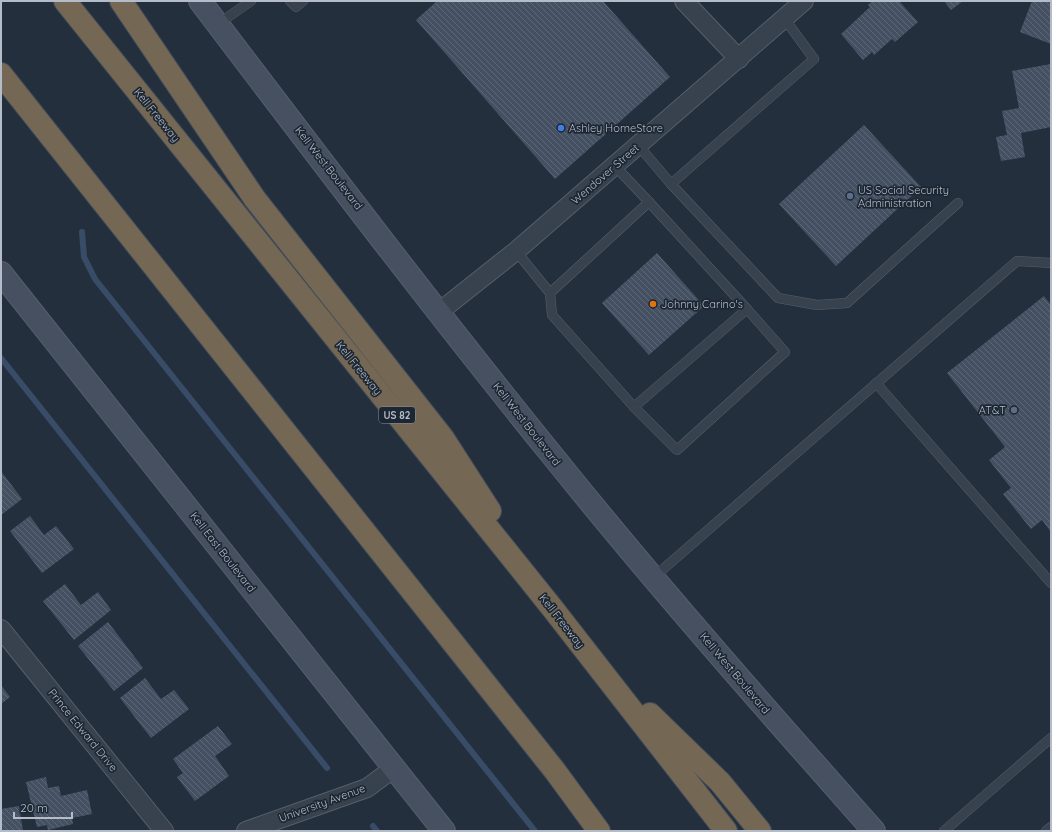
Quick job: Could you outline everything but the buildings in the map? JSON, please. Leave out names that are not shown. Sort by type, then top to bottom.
[{"type":"highway","name":"Kell Freeway","points":[[65,1],[553,609],[726,831]]},
{"type":"highway","points":[[120,1],[255,199],[443,438],[553,609]]},
{"type":"highway","points":[[1,74],[555,771],[599,831]]},
{"type":"highway","points":[[593,660],[720,782],[760,831]]},
{"type":"highway","points":[[555,771],[592,831]]},
{"type":"main road","name":"Kell West Boulevard","points":[[200,1],[439,312],[556,461],[769,713],[874,831]]},
{"type":"main road","name":"Kell East Boulevard","points":[[1,273],[444,831]]},
{"type":"street","points":[[684,1],[738,59]]},
{"type":"street","name":"Wendover Street","points":[[439,312],[516,250],[804,1]]},
{"type":"street","name":"Prince Edward Drive","points":[[1,629],[164,831]]},
{"type":"street","name":"University Avenue","points":[[246,831],[367,788],[394,768]]},
{"type":"lane","points":[[218,24],[252,1]]},
{"type":"lane","points":[[290,1],[296,7],[303,1]]},
{"type":"lane","points":[[671,184],[814,59],[784,18]]},
{"type":"lane","points":[[638,145],[671,184],[778,298],[817,305],[847,303],[958,203]]},
{"type":"lane","points":[[516,250],[550,293],[552,315],[634,407],[677,450],[785,352],[614,165]]},
{"type":"lane","points":[[550,293],[649,202]]},
{"type":"lane","points":[[654,578],[1017,261],[1051,263]]},
{"type":"lane","points":[[634,407],[747,310]]},
{"type":"lane","points":[[876,383],[1051,583]]},
{"type":"lane","points":[[944,831],[1051,738]]},
{"type":"lane","points":[[1046,831],[1051,827]]},
{"type":"waterway","points":[[82,232],[84,257],[95,279],[535,831]]},
{"type":"waterway","points":[[1,358],[327,768]]},
{"type":"waterway","points":[[373,826],[377,831]]},
{"type":"place","name":"Ashley HomeStore","points":[[561,128]]},
{"type":"place","name":"US Social Security Administration","points":[[850,196]]},
{"type":"place","name":"Johnny Carino's","points":[[653,304]]},
{"type":"place","name":"AT&T","points":[[1014,410]]}]
